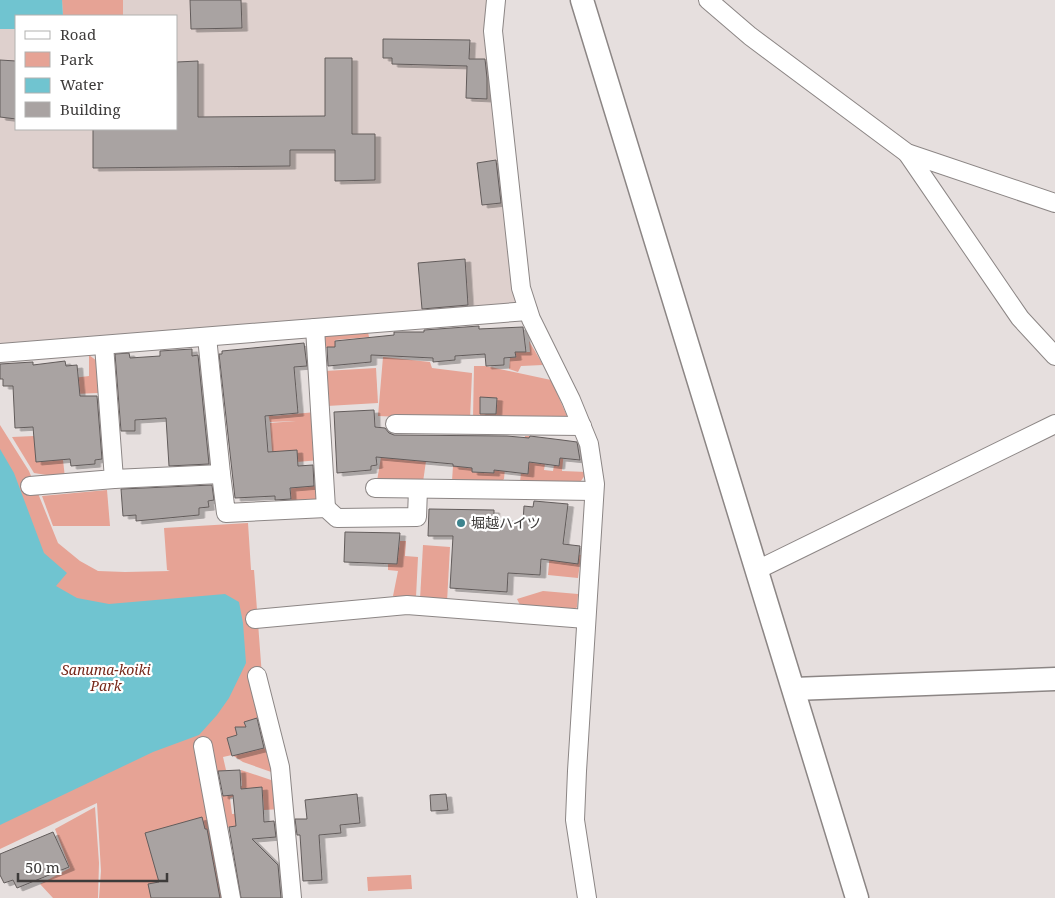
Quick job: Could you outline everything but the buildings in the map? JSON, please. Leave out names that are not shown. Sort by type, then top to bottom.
[{"type":"street","points":[[496,0],[493,31],[521,288],[528,311],[589,444],[594,491],[575,820],[587,898]]},
{"type":"street","points":[[582,0],[857,898]]},
{"type":"street","points":[[708,0],[750,36],[908,153],[1055,204]]},
{"type":"street","points":[[908,153],[1020,318],[1055,356]]},
{"type":"street","points":[[0,353],[528,311]]},
{"type":"street","points":[[315,328],[326,508],[337,518],[416,517],[418,489]]},
{"type":"street","points":[[207,337],[226,513],[326,508]]},
{"type":"street","points":[[104,345],[114,479]]},
{"type":"street","points":[[395,424],[582,426]]},
{"type":"street","points":[[757,570],[1055,424]]},
{"type":"street","points":[[30,486],[114,479],[221,474]]},
{"type":"street","points":[[375,488],[594,491]]},
{"type":"street","points":[[254,619],[407,605],[586,619]]},
{"type":"street","points":[[257,676],[280,767],[292,898]]},
{"type":"street","points":[[794,689],[1055,679]]},
{"type":"street","points":[[203,746],[231,898]]},
{"type":"shaded area","points":[[0,0],[489,0],[514,258],[510,275],[516,304],[0,345]]},
{"type":"green space","points":[[62,0],[123,0],[123,15],[63,15]]},
{"type":"green space","points":[[368,332],[369,337],[335,340],[335,347],[325,348],[324,336]]},
{"type":"green space","points":[[529,341],[543,365],[521,366],[518,372],[509,369],[510,358],[515,357],[515,352],[530,352]]},
{"type":"green space","points":[[89,355],[97,361],[98,393],[50,395],[49,381],[89,376]]},
{"type":"green space","points":[[383,357],[430,362],[432,368],[472,373],[470,420],[378,416]]},
{"type":"green space","points":[[474,366],[486,366],[551,380],[567,416],[564,419],[473,419]]},
{"type":"green space","points":[[376,368],[378,403],[327,406],[325,371]]},
{"type":"green space","points":[[316,412],[320,460],[273,464],[270,423],[296,421],[270,422],[268,414],[273,414],[273,416]]},
{"type":"green space","name":"Sanuma-koiki Park","points":[[0,425],[29,471],[58,543],[80,561],[98,571],[170,571],[167,570],[164,528],[248,523],[251,570],[254,570],[265,716],[244,722],[246,727],[237,735],[227,738],[232,755],[223,757],[226,770],[214,773],[229,898],[99,898],[101,871],[97,803],[0,849]]},
{"type":"green space","points":[[34,436],[63,460],[65,478],[34,473],[12,437]]},
{"type":"green space","points":[[525,436],[530,436],[527,462],[545,464],[544,470],[553,471],[554,465],[559,465],[562,440],[565,440],[562,471],[587,472],[579,484],[520,482]]},
{"type":"green space","points":[[381,457],[426,461],[423,482],[377,481]]},
{"type":"green space","points":[[453,466],[472,468],[472,472],[493,473],[494,467],[505,468],[504,479],[500,483],[452,481]]},
{"type":"green space","points":[[321,485],[321,499],[291,505],[291,488]]},
{"type":"green space","points":[[107,490],[110,526],[53,526],[42,496]]},
{"type":"green space","points":[[400,541],[406,541],[405,556],[418,557],[416,597],[393,596],[398,571],[388,570],[388,564],[399,548]]},
{"type":"green space","points":[[423,545],[450,547],[447,602],[420,600]]},
{"type":"green space","points":[[550,552],[581,555],[578,578],[548,575]]},
{"type":"green space","points":[[543,591],[578,594],[577,607],[575,609],[520,605],[517,599]]},
{"type":"green space","points":[[265,742],[277,774],[243,762],[232,755],[266,748]]},
{"type":"green space","points":[[241,770],[280,783],[281,809],[264,810],[262,787],[230,798],[232,814],[244,813],[246,825],[220,828],[216,796],[229,794],[229,786],[242,786]]},
{"type":"green space","points":[[95,807],[99,863],[98,898],[53,898],[40,884],[70,868],[55,829]]},
{"type":"green space","points":[[411,875],[412,889],[368,891],[367,877]]},
{"type":"water","points":[[0,0],[62,0],[63,15],[15,15],[15,29],[0,29]]},
{"type":"water","name":"Sanuma-koiki Park","points":[[0,449],[14,473],[44,553],[67,573],[56,586],[77,598],[109,604],[225,594],[239,602],[243,623],[246,663],[229,698],[199,735],[153,752],[0,825]]},
{"type":"place","name":"堀越ハイツ","points":[[461,523]]}]
